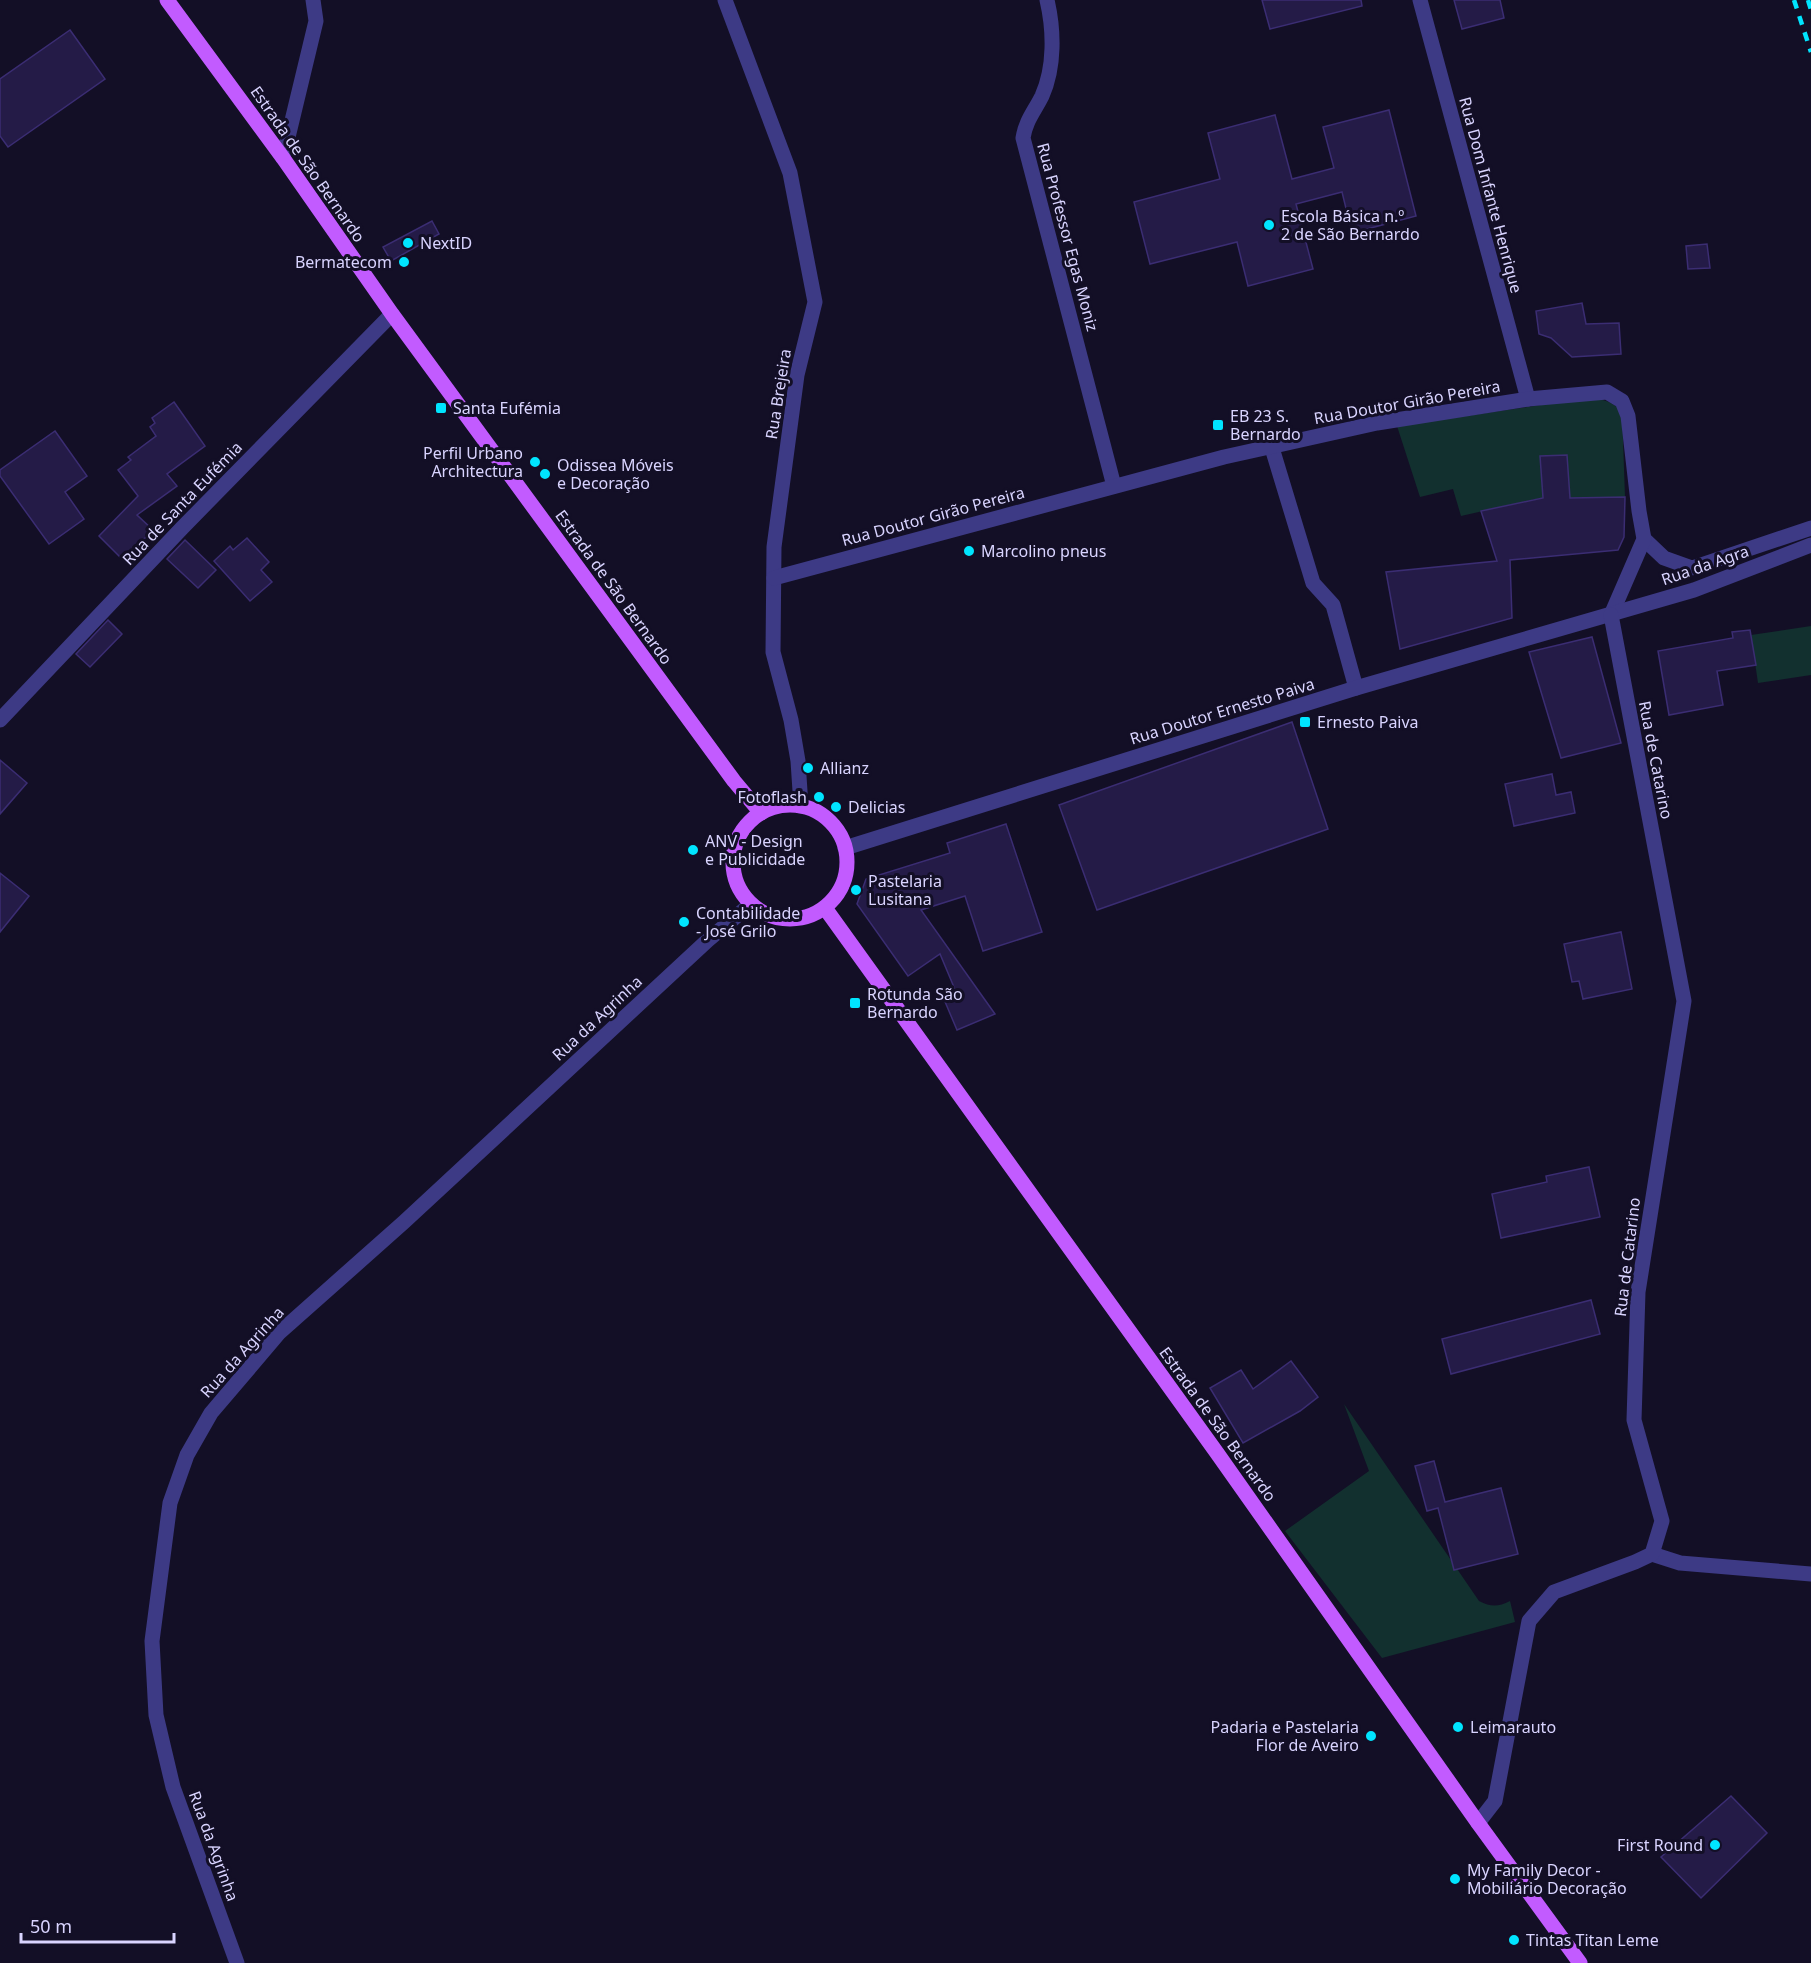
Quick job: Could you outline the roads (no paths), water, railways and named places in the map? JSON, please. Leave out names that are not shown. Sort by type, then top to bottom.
[{"type":"main road","name":"Estrada de São Bernardo","points":[[167,0],[283,158],[392,314],[734,781],[761,813]]},
{"type":"main road","points":[[781,806],[801,806],[830,821],[839,833],[845,848],[847,864],[844,881],[836,896],[825,908],[811,915],[787,919],[764,913],[751,904],[740,890],[734,873],[733,856],[738,839],[747,824],[761,813],[781,806]]},
{"type":"main road","name":"Estrada de São Bernardo","points":[[825,908],[1580,1963]]},
{"type":"street","points":[[283,158],[316,21],[314,0]]},
{"type":"street","name":"Rua Brejeira","points":[[725,0],[790,173],[815,302],[796,375],[774,547],[773,652],[793,730],[801,806]]},
{"type":"street","name":"Rua Professor Egas Moniz","points":[[1047,0],[1052,22],[1050,67],[1042,95],[1026,123],[1023,138],[1114,486]]},
{"type":"street","name":"Rua Dom Infante Henrique","points":[[1420,0],[1528,399]]},
{"type":"street","name":"Rua de Santa Eufémia","points":[[0,720],[190,520],[392,314]]},
{"type":"street","name":"Rua Doutor Girão Pereira","points":[[774,578],[1224,457],[1377,423],[1528,399],[1607,392],[1622,401],[1628,416],[1644,539]]},
{"type":"street","points":[[1272,448],[1313,583],[1333,605],[1356,688]]},
{"type":"street","name":"Rua da Agra","points":[[1644,539],[1664,558],[1692,568],[1811,528]]},
{"type":"street","points":[[1611,615],[1644,539]]},
{"type":"street","name":"Rua da Agra","points":[[1611,615],[1694,590],[1811,545]]},
{"type":"street","name":"Rua Doutor Ernesto Paiva","points":[[845,848],[1356,688],[1611,615]]},
{"type":"street","name":"Rua de Catarino","points":[[1611,615],[1684,1001],[1638,1292],[1634,1420],[1662,1521],[1652,1554]]},
{"type":"street","name":"Rua da Agrinha","points":[[237,1963],[173,1787],[156,1715],[152,1641],[171,1503],[187,1455],[211,1413],[279,1334],[404,1222],[708,940],[751,904]]},
{"type":"street","points":[[1478,1823],[1495,1801],[1529,1621],[1554,1592],[1652,1554],[1680,1563],[1811,1574]]},
{"type":"railway","points":[[1794,0],[1811,52]]},
{"type":"railway","points":[[1808,0],[1811,10]]},
{"type":"place","name":"Escola Básica n.º 2 de São Bernardo","points":[[1269,225]]},
{"type":"place","name":"NextID","points":[[408,243]]},
{"type":"place","name":"Bermatecom","points":[[404,262]]},
{"type":"place","name":"Santa Eufémia","points":[[441,408]]},
{"type":"place","name":"EB 23 S. Bernardo","points":[[1218,425]]},
{"type":"place","name":"Perfil Urbano Architectura","points":[[535,462]]},
{"type":"place","name":"Odissea Móveis e Decoração","points":[[545,474]]},
{"type":"place","name":"Marcolino pneus","points":[[969,551]]},
{"type":"place","name":"Ernesto Paiva","points":[[1305,722]]},
{"type":"place","name":"Allianz","points":[[808,768]]},
{"type":"place","name":"Fotoflash","points":[[819,797]]},
{"type":"place","name":"Delicias","points":[[836,807]]},
{"type":"place","name":"ANV - Design e Publicidade","points":[[693,850]]},
{"type":"place","name":"Pastelaria Lusitana","points":[[856,890]]},
{"type":"place","name":"Contabilidade - José Grilo","points":[[684,922]]},
{"type":"place","name":"Rotunda São Bernardo","points":[[855,1003]]},
{"type":"place","name":"Leimarauto","points":[[1458,1727]]},
{"type":"place","name":"Padaria e Pastelaria Flor de Aveiro","points":[[1371,1736]]},
{"type":"place","name":"First Round","points":[[1715,1845]]},
{"type":"place","name":"My Family Decor - Mobiliário Decoração","points":[[1455,1879]]},
{"type":"place","name":"Tintas Titan Leme","points":[[1514,1940]]}]
